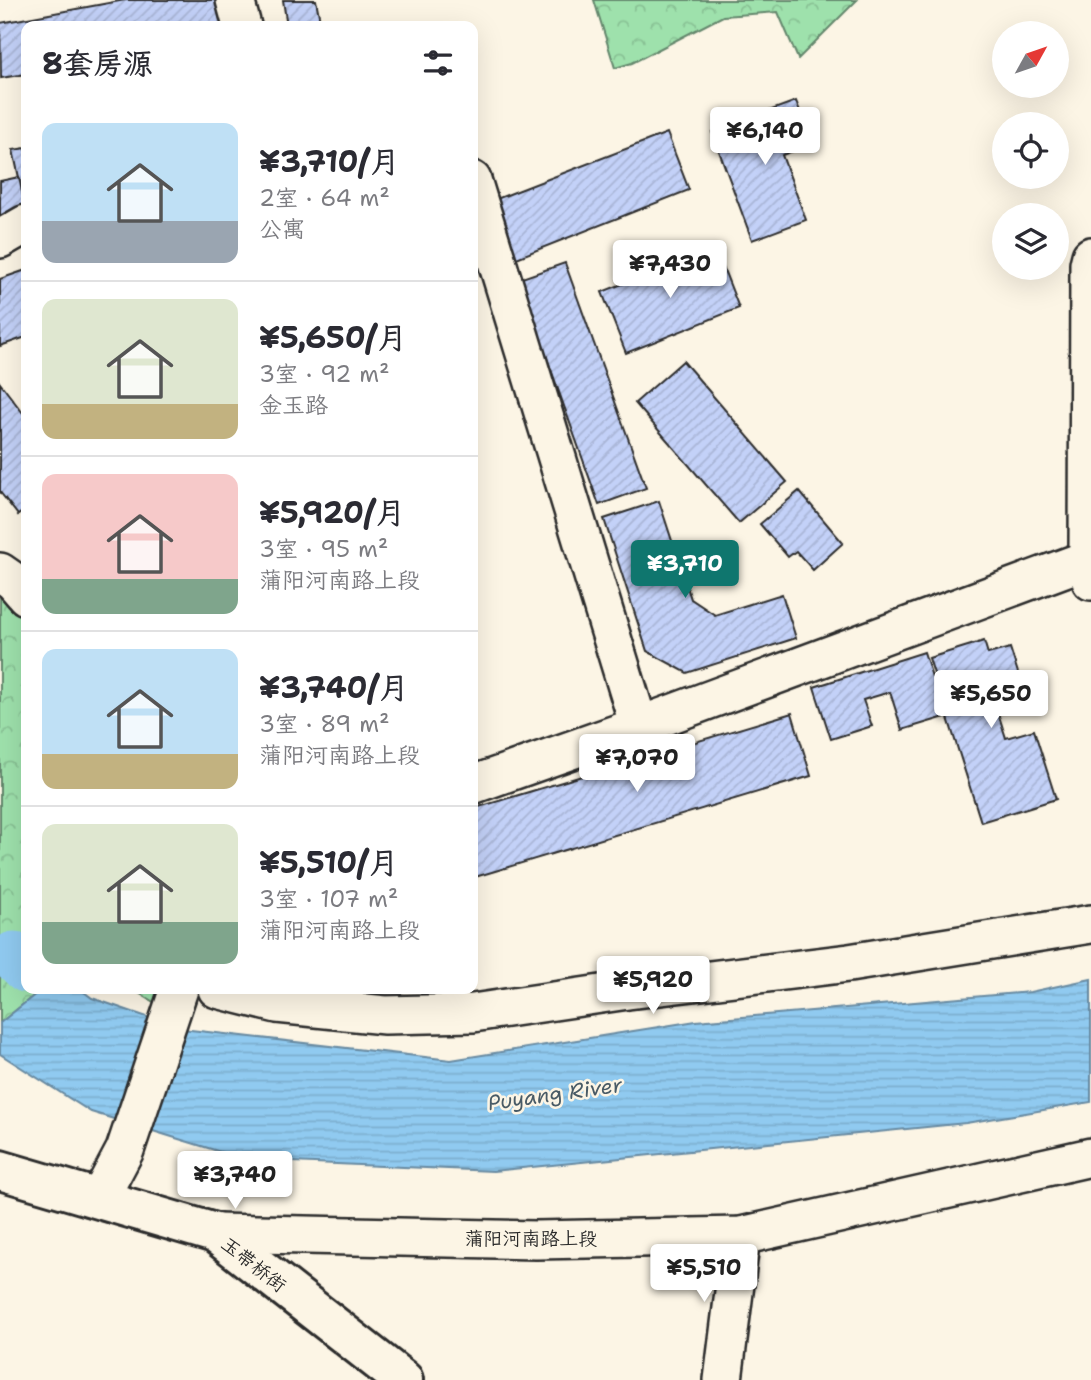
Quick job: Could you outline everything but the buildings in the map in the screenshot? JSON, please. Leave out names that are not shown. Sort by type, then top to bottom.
[{"type":"main road","name":"玉带桥街","points":[[0,1170],[215,1233],[403,1380]]},
{"type":"street","points":[[236,0],[241,21]]},
{"type":"street","points":[[478,200],[639,726]]},
{"type":"street","points":[[0,239],[21,227]]},
{"type":"street","points":[[478,783],[1090,567],[1091,256]]},
{"type":"street","points":[[0,572],[21,590]]},
{"type":"street","points":[[237,994],[277,1004],[385,1015],[473,1013],[628,990],[849,963],[1091,924]]},
{"type":"street","points":[[99,1199],[125,1150],[177,994]]},
{"type":"street","name":"蒲阳河南路上段","points":[[215,1233],[536,1240],[741,1236],[1091,1157]]},
{"type":"street","points":[[723,1380],[741,1236]]},
{"type":"green space","points":[[594,0],[857,0],[798,59],[778,12],[723,16],[632,63],[615,68]]},
{"type":"green space","points":[[0,581],[21,603],[21,994],[36,994],[0,1023]]},
{"type":"green space","points":[[140,994],[161,994],[157,1004]]},
{"type":"water","points":[[1091,979],[1091,1102],[966,1123],[493,1171],[247,1160],[91,1112],[0,1054],[0,1023],[36,994],[87,994],[182,1029],[451,1060],[696,1021],[1030,992]]},
{"type":"waterway","name":"Puyang River","points":[[14,956],[21,963]]}]
